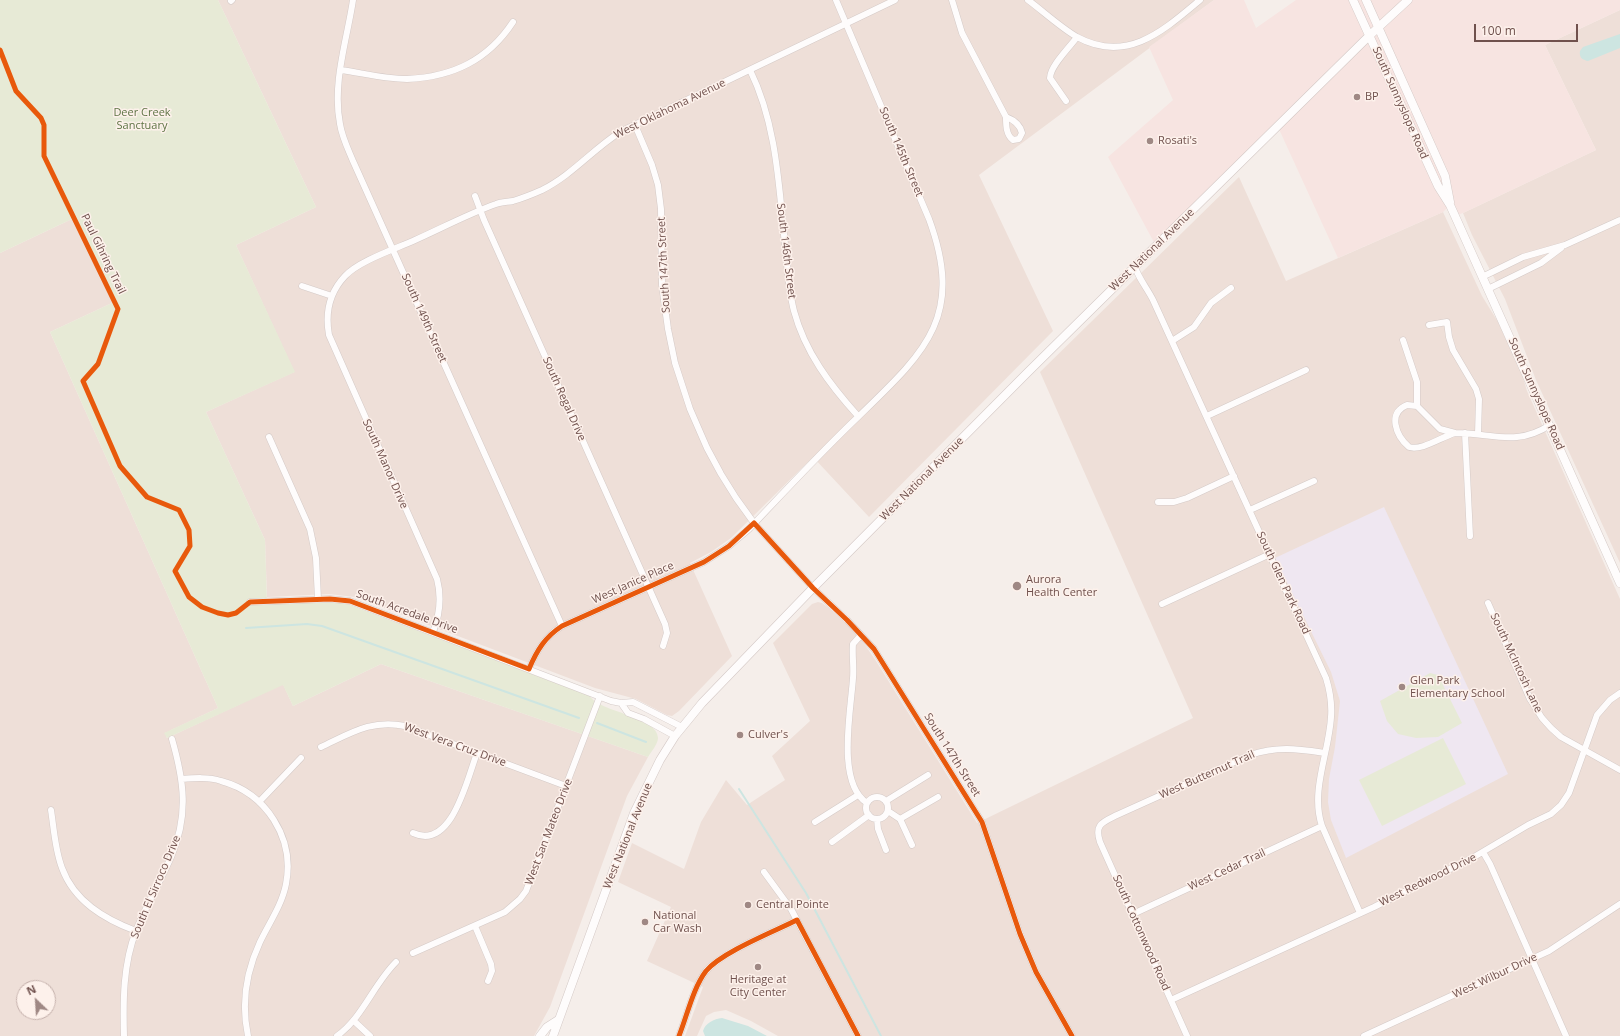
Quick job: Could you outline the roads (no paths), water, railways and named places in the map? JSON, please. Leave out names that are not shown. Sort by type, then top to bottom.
[{"type":"main road","name":"South Sunnyslope Road","points":[[1353,0],[1438,186],[1450,205],[1620,583]]},
{"type":"main road","name":"South Sunnyslope Road","points":[[1366,0],[1445,176],[1450,205]]},
{"type":"main road","name":"West National Avenue","points":[[553,1036],[634,813],[657,766],[682,727],[702,703],[813,588],[1028,372],[1369,36],[1408,0]]},
{"type":"main road","points":[[540,1036],[547,1027],[558,1020]]},
{"type":"street","name":"South 149th Street","points":[[353,0],[338,83],[337,106],[342,132],[393,250],[562,626]]},
{"type":"street","name":"South 145th Street","points":[[836,0],[934,233],[943,279],[939,310]]},
{"type":"street","name":"West Oklahoma Avenue","points":[[332,296],[339,283],[350,271],[393,250],[497,204],[522,198],[556,183],[607,141],[635,124],[895,0]]},
{"type":"street","points":[[952,0],[962,33],[1006,117]]},
{"type":"street","points":[[1028,0],[1077,37],[1101,46],[1124,47],[1143,41],[1158,32],[1200,0]]},
{"type":"street","points":[[340,70],[407,79],[444,74],[461,68],[482,56],[503,37],[513,22]]},
{"type":"street","points":[[1066,101],[1052,81],[1050,74],[1077,37]]},
{"type":"street","name":"South 146th Street","points":[[750,70],[761,97],[771,132],[789,283],[794,311],[803,337],[821,371],[839,395],[858,416]]},
{"type":"street","name":"South 147th Street","points":[[635,124],[652,165],[658,185],[661,209],[662,285],[666,316],[675,363],[698,430],[721,474],[754,523],[813,588],[874,649],[982,822],[1020,934],[1036,972],[1072,1036]]},
{"type":"street","name":"South Regal Drive","points":[[475,196],[649,587],[667,630],[664,646]]},
{"type":"street","points":[[1482,277],[1523,257],[1565,245],[1620,220]]},
{"type":"street","points":[[1488,289],[1541,263],[1565,245]]},
{"type":"street","name":"South Glen Park Road","points":[[1135,267],[1139,278],[1146,286],[1207,416],[1315,652],[1329,688],[1331,698],[1331,718],[1318,797],[1319,814],[1322,826],[1360,913]]},
{"type":"street","points":[[302,286],[332,296]]},
{"type":"street","points":[[1172,341],[1194,327],[1211,303],[1231,288]]},
{"type":"street","name":"South Manor Drive","points":[[332,296],[327,314],[332,344],[437,579],[440,594],[440,611],[433,632]]},
{"type":"street","name":"West Janice Place","points":[[529,669],[540,646],[552,633],[562,626],[716,556],[729,546],[754,523],[858,416],[896,380],[917,356],[930,334],[939,310]]},
{"type":"street","points":[[1429,325],[1447,322],[1453,350],[1476,389],[1479,399],[1478,434]]},
{"type":"street","points":[[1402,340],[1416,382],[1418,406],[1435,425],[1446,431],[1455,433],[1478,434],[1510,439],[1521,438],[1550,425]]},
{"type":"street","points":[[1207,416],[1306,370]]},
{"type":"street","points":[[1418,406],[1413,405],[1402,407],[1394,419],[1396,428],[1402,440],[1409,447],[1420,448],[1437,439],[1455,433]]},
{"type":"street","points":[[1465,433],[1470,536]]},
{"type":"street","points":[[269,437],[310,529],[316,558],[318,599]]},
{"type":"street","points":[[1158,502],[1174,502],[1187,498],[1234,476]]},
{"type":"street","points":[[1250,510],[1314,480]]},
{"type":"street","points":[[1162,604],[1270,554]]},
{"type":"street","name":"South Acredale Drive","points":[[250,602],[318,599],[350,601],[600,696],[621,703],[633,702],[682,727]]},
{"type":"street","name":"South McIntosh Lane","points":[[1488,603],[1536,710],[1551,728],[1584,750],[1620,770]]},
{"type":"street","points":[[861,635],[853,644],[853,676],[847,738],[849,766],[858,795],[867,803]]},
{"type":"street","name":"West Redwood Drive","points":[[1171,1000],[1360,913],[1483,852],[1556,810],[1569,794],[1597,715],[1610,700],[1620,693]]},
{"type":"street","name":"West San Mateo Drive","points":[[414,953],[505,912],[520,899],[526,891],[532,880],[600,696]]},
{"type":"street","name":"South Acredale Drive","points":[[621,703],[628,713],[644,719],[675,736]]},
{"type":"street","name":"West Vera Cruz Drive","points":[[321,747],[363,728],[374,725],[391,724],[405,726],[566,786]]},
{"type":"street","name":"South El Sirroco Drive","points":[[124,1036],[124,990],[128,961],[136,931],[175,846],[182,819],[182,779],[172,739]]},
{"type":"street","name":"West Butternut Trail","points":[[1098,830],[1100,824],[1117,815],[1250,755],[1274,749],[1286,748],[1325,753]]},
{"type":"street","points":[[413,833],[420,837],[433,836],[444,827],[453,815],[477,753]]},
{"type":"street","points":[[260,802],[301,758]]},
{"type":"street","points":[[886,801],[928,775]]},
{"type":"street","points":[[182,779],[198,778],[221,781],[245,791],[260,802],[274,819],[283,838],[287,855],[288,872],[284,893],[260,941],[250,965],[244,1007],[248,1036]]},
{"type":"street","points":[[815,822],[858,795]]},
{"type":"street","points":[[880,797],[886,801],[888,811],[884,817],[877,819],[869,815],[866,810],[867,803],[872,798],[880,797]]},
{"type":"street","points":[[900,819],[938,797]]},
{"type":"street","points":[[51,810],[57,851],[61,867],[68,882],[81,899],[97,913],[136,931]]},
{"type":"street","points":[[888,811],[900,819],[912,845]]},
{"type":"street","points":[[832,842],[869,815]]},
{"type":"street","points":[[877,819],[878,829],[886,850]]},
{"type":"street","name":"West Cedar Trail","points":[[1132,914],[1322,826]]},
{"type":"street","name":"South Cottonwood Road","points":[[1098,830],[1100,842],[1187,1036]]},
{"type":"street","points":[[1483,852],[1490,864],[1566,1036]]},
{"type":"street","points":[[764,872],[791,909],[858,1036]]},
{"type":"street","name":"West Wilbur Drive","points":[[1364,1036],[1561,945],[1620,904]]},
{"type":"street","points":[[679,1036],[700,981],[707,970],[725,955],[797,920]]},
{"type":"street","points":[[474,926],[491,964],[492,971],[488,981]]},
{"type":"street","points":[[337,1036],[354,1020],[380,980],[396,962]]},
{"type":"street","points":[[354,1020],[370,1036]]},
{"type":"water","points":[[1620,34],[1620,48],[1588,61],[1581,57],[1580,51],[1583,47]]},
{"type":"water","points":[[722,1018],[748,1026],[767,1036],[705,1036],[703,1031],[704,1028],[713,1020]]},
{"type":"waterway","points":[[246,628],[307,624],[322,626],[579,718]]},
{"type":"waterway","points":[[597,723],[646,742]]},
{"type":"waterway","points":[[739,789],[806,893],[881,1036]]},
{"type":"place","name":"BP","points":[[1357,97]]},
{"type":"place","name":"Rosati's","points":[[1150,141]]},
{"type":"place","name":"Aurora Health Center","points":[[1017,586]]},
{"type":"place","name":"Glen Park Elementary School","points":[[1402,687]]},
{"type":"place","name":"Culver's","points":[[740,735]]},
{"type":"place","name":"Central Pointe","points":[[748,905]]},
{"type":"place","name":"National Car Wash","points":[[645,922]]},
{"type":"place","name":"Heritage at City Center","points":[[758,967]]},
{"type":"park label","name":"Deer Creek Sanctuary","points":[[142,119]]}]
